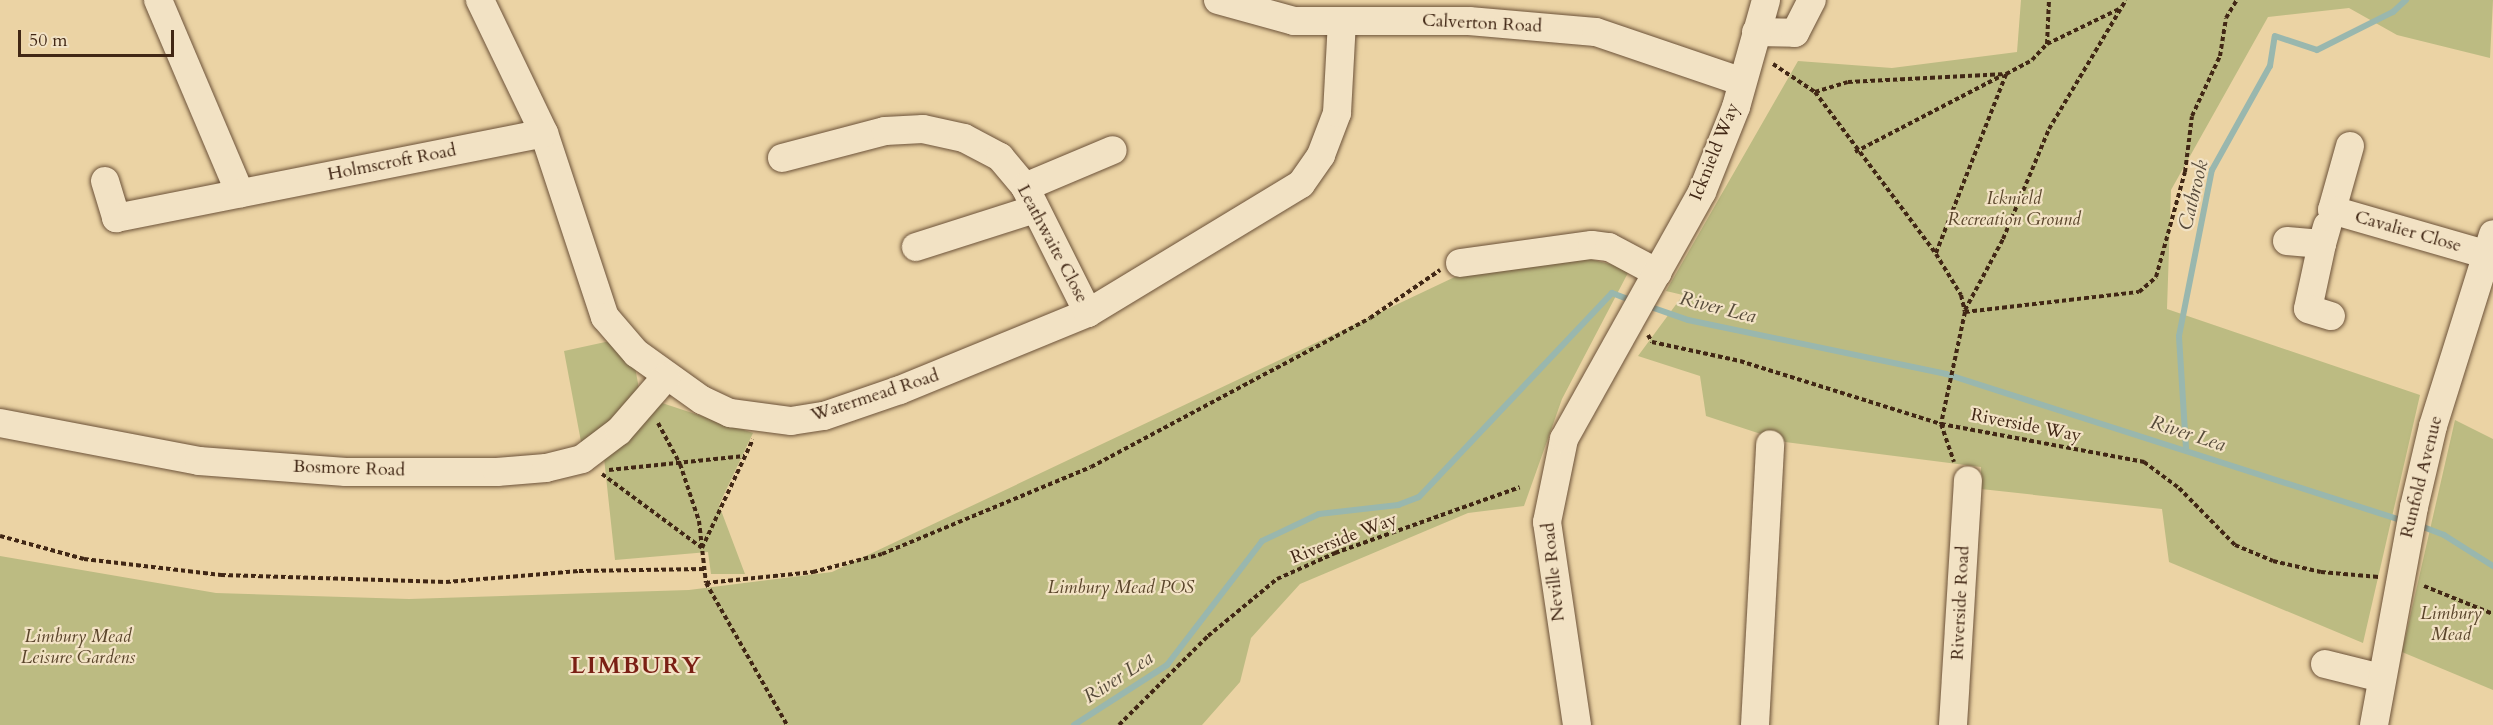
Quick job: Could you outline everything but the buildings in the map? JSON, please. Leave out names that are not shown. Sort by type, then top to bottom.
[{"type":"street","points":[[158,0],[240,193]]},
{"type":"street","name":"Watermead Road","points":[[480,0],[544,133],[605,317],[636,353],[666,377],[730,413],[763,419],[824,416],[1000,352],[1088,313],[1301,184],[1321,155],[1337,113],[1342,22]]},
{"type":"street","name":"Calverton Road","points":[[1218,0],[1294,21],[1342,22],[1469,10],[1596,32],[1740,81]]},
{"type":"street","name":"Icknield Way","points":[[1651,285],[1702,192],[1736,107],[1740,81],[1766,0]]},
{"type":"street","points":[[1753,40],[1795,33],[1812,0]]},
{"type":"street","name":"Leathwaite Close","points":[[782,158],[885,131],[923,129],[964,138],[1000,157],[1030,198],[1088,313]]},
{"type":"street","name":"Holmscroft Road","points":[[105,181],[116,218],[544,133]]},
{"type":"street","name":"Cavalier Close","points":[[2331,316],[2308,309],[2322,244],[2350,146]]},
{"type":"street","points":[[916,247],[1030,198],[1113,150]]},
{"type":"street","name":"Cavalier Close","points":[[2332,210],[2489,245]]},
{"type":"street","points":[[2287,241],[2322,244]]},
{"type":"street","points":[[1460,263],[1592,245],[1609,247],[1651,285]]},
{"type":"street","name":"Runfold Avenue","points":[[2374,725],[2414,507],[2489,245]]},
{"type":"street","name":"Neville Road","points":[[1577,725],[1547,522],[1564,439],[1598,372],[1639,325],[1651,285]]},
{"type":"street","name":"Bosmore Road","points":[[0,423],[199,461],[346,471],[496,472],[546,468],[582,459],[645,406],[666,377]]},
{"type":"street","points":[[1755,725],[1770,444]]},
{"type":"street","name":"Riverside Road","points":[[1953,725],[1968,480]]},
{"type":"street","points":[[2325,664],[2381,678]]},
{"type":"path","points":[[2047,44],[2049,0]]},
{"type":"path","points":[[1968,480],[1955,469],[1941,424],[1944,396],[1965,311],[2003,238],[2049,129],[2126,0]]},
{"type":"path","points":[[1965,311],[2139,292],[2156,278],[2185,172],[2192,117],[2220,56],[2226,18],[2237,0]]},
{"type":"path","points":[[1855,152],[2032,60],[2047,44],[2121,8]]},
{"type":"path","points":[[1753,40],[1815,93],[1855,152],[1936,254],[1965,311]]},
{"type":"path","points":[[1815,93],[1848,82],[2006,74]]},
{"type":"path","points":[[1936,254],[2006,74]]},
{"type":"path","points":[[706,583],[813,572],[882,554],[1091,467],[1370,318],[1434,272],[1460,263]]},
{"type":"path","name":"Riverside Way","points":[[1639,325],[1652,342],[1740,361],[1941,424],[2144,462],[2179,488],[2235,545],[2274,561],[2321,572],[2383,578]]},
{"type":"path","points":[[645,406],[680,464],[702,548],[706,583],[787,725]]},
{"type":"path","points":[[702,548],[763,419]]},
{"type":"path","points":[[702,548],[599,471],[745,456]]},
{"type":"path","name":"Riverside Way","points":[[1119,725],[1208,636],[1278,579],[1335,553],[1520,487]]},
{"type":"path","points":[[0,536],[84,559],[222,575],[446,582],[589,571],[704,569]]},
{"type":"path","points":[[2418,585],[2493,614]]},
{"type":"path","points":[[781,725],[783,719]]},
{"type":"green space","name":"Icknield Recreation Ground","points":[[2021,0],[2493,0],[2490,58],[2397,35],[2349,8],[2268,17],[2171,190],[2167,309],[2420,395],[2363,643],[2169,562],[2162,509],[1981,489],[1981,467],[1785,442],[1706,416],[1700,376],[1638,356],[1683,295],[1666,291],[1798,61],[1892,68],[2017,52]]},
{"type":"green space","name":"Limbury Mead POS","points":[[1577,256],[1630,269],[1562,399],[1524,506],[1468,513],[1300,584],[1251,638],[1240,682],[1202,725],[0,725],[0,556],[216,593],[409,599],[689,590],[832,572],[1459,275]]},
{"type":"green space","points":[[610,341],[635,367],[639,389],[613,425],[582,447],[564,351]]},
{"type":"green space","points":[[659,402],[753,433],[719,505],[745,574],[711,574],[708,552],[615,560],[604,458]]},
{"type":"green space","name":"Limbury Mead","points":[[2455,420],[2493,439],[2493,690],[2402,652]]},
{"type":"waterway","name":"Catbrook","points":[[2186,448],[2179,336],[2212,170],[2270,66],[2275,36],[2317,50],[2393,12],[2406,0]]},
{"type":"waterway","name":"River Lea","points":[[1074,725],[1167,665],[1262,541],[1319,514],[1398,505],[1419,497],[1612,293],[1633,301]]},
{"type":"waterway","name":"River Lea","points":[[1648,306],[1688,320],[1946,374],[2405,521]]},
{"type":"waterway","name":"River Lea","points":[[2418,525],[2444,535],[2493,566]]},
{"type":"district","name":"LIMBURY","points":[[636,666]]},
{"type":"park label","name":"Limbury Mead Leisure Gardens","points":[[78,648]]}]
